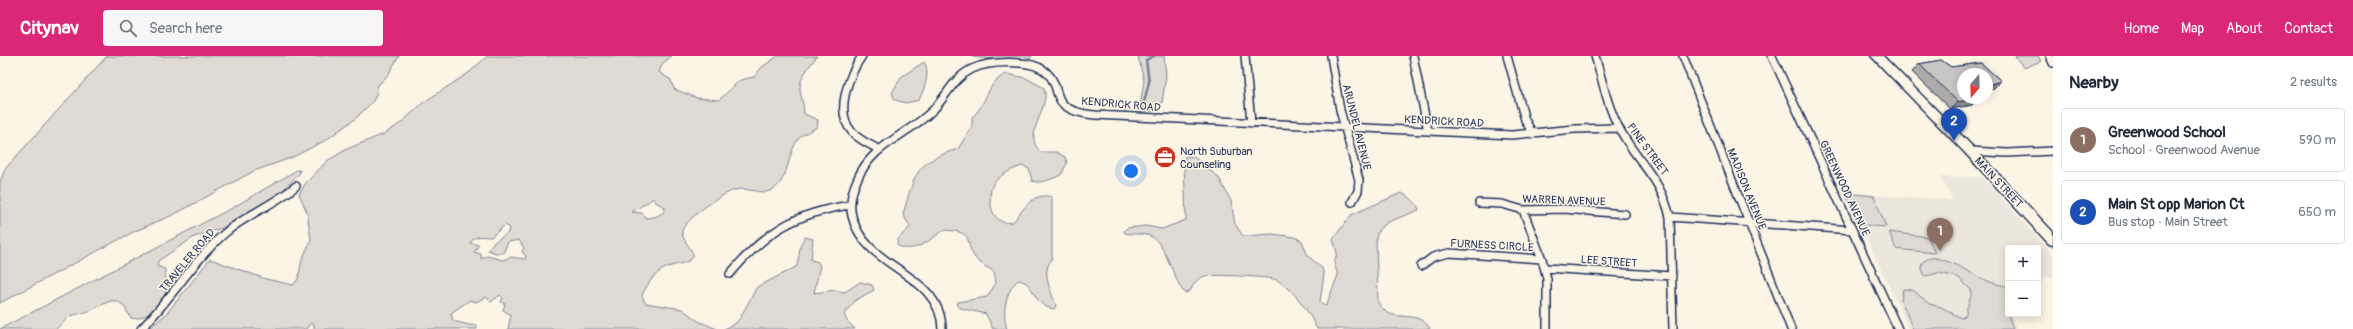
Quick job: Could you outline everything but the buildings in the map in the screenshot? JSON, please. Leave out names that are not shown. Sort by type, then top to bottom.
[{"type":"main road","name":"MAIN STREET","points":[[1876,56],[1970,151],[2053,240]]},
{"type":"street","points":[[862,56],[853,71],[848,86],[846,102],[847,121],[854,135],[878,149]]},
{"type":"street","points":[[1245,56],[1251,123]]},
{"type":"street","name":"ARUNDEL AVENUE","points":[[1330,56],[1344,127],[1359,184],[1358,192],[1352,202]]},
{"type":"street","points":[[1413,56],[1428,131]]},
{"type":"street","points":[[1507,56],[1525,120],[1533,134]]},
{"type":"street","name":"PINE STREET","points":[[1595,56],[1619,128],[1624,138],[1660,184],[1670,217],[1673,329]]},
{"type":"street","name":"MADISON AVENUE","points":[[1683,56],[1791,329]]},
{"type":"street","name":"GREENWOOD AVENUE","points":[[1772,56],[1898,329]]},
{"type":"street","points":[[2050,56],[2053,63]]},
{"type":"street","name":"KENDRICK ROAD","points":[[942,329],[942,315],[933,296],[922,284],[893,267],[868,245],[855,226],[850,205],[858,178],[878,149],[933,111],[958,78],[981,66],[1001,63],[1029,64],[1046,71],[1053,81],[1060,100],[1068,108],[1078,112],[1251,123],[1428,131],[1533,134],[1575,129],[1619,128]]},
{"type":"street","points":[[1970,151],[2014,153],[2053,150]]},
{"type":"street","name":"TRAVELER ROAD","points":[[141,329],[164,306],[206,252],[225,232],[275,202],[296,186]]},
{"type":"street","name":"WARREN AVENUE","points":[[1479,203],[1502,204],[1523,210],[1564,209],[1625,214]]},
{"type":"street","points":[[730,274],[753,247],[779,227],[810,213],[850,205]]},
{"type":"street","points":[[1523,210],[1545,268],[1548,284],[1547,329]]},
{"type":"street","points":[[1670,217],[1749,224],[1852,230]]},
{"type":"street","name":"FURNESS CIRCLE","points":[[1421,266],[1432,257],[1449,253],[1542,259]]},
{"type":"street","name":"LEE STREET","points":[[1545,268],[1672,276]]},
{"type":"shaded area","points":[[107,56],[399,56],[388,75],[378,85],[377,93],[373,101],[355,119],[326,140],[291,158],[254,171],[175,214],[133,232],[0,303],[0,182],[5,169]]},
{"type":"shaded area","points":[[487,56],[672,56],[663,63],[659,72],[671,80],[674,89],[697,98],[719,100],[740,80],[754,77],[762,67],[778,56],[817,56],[803,76],[800,90],[804,114],[818,120],[817,127],[799,138],[795,144],[786,172],[779,184],[774,189],[765,192],[745,189],[735,190],[713,201],[696,214],[684,227],[682,232],[683,238],[694,256],[686,262],[661,270],[650,281],[642,295],[645,303],[682,309],[698,321],[717,329],[508,329],[511,315],[503,310],[505,304],[501,302],[503,298],[500,295],[491,302],[486,297],[476,302],[470,300],[451,313],[453,321],[476,325],[477,329],[314,329],[314,324],[311,323],[306,329],[149,329],[167,313],[210,259],[266,279],[293,285],[298,279],[302,260],[311,240],[307,212],[299,194],[305,184],[327,161],[347,149],[384,134],[401,123],[424,102],[470,72]],"holes":[[[654,198],[655,202],[665,207],[664,212],[655,217],[646,218],[642,213],[632,212]],[[505,225],[509,227],[508,233],[493,243],[488,250],[496,253],[503,253],[508,242],[519,240],[524,248],[522,252],[526,256],[525,259],[510,257],[503,260],[487,256],[481,259],[481,254],[474,252],[479,245],[470,243],[472,240],[477,237],[491,237]]]},
{"type":"shaded area","points":[[971,56],[1032,56],[1028,60],[980,58]]},
{"type":"shaded area","points":[[1138,56],[1164,56],[1166,76],[1162,103],[1154,111],[1145,111],[1140,106],[1144,81]]},
{"type":"shaded area","points":[[2015,56],[2038,56],[2041,61],[2024,68]]},
{"type":"shaded area","points":[[924,62],[927,76],[925,86],[919,100],[906,103],[895,100],[892,93],[901,77]]},
{"type":"shaded area","points":[[1007,74],[1026,78],[1044,88],[1044,104],[1035,130],[1034,138],[1036,145],[1041,152],[1056,152],[1065,157],[1067,163],[1061,175],[1046,181],[1032,181],[1029,169],[1023,166],[1001,176],[992,186],[990,199],[993,212],[1000,221],[1006,223],[1013,222],[1025,207],[1034,199],[1045,196],[1052,197],[1052,259],[1047,270],[1047,276],[1056,306],[1054,309],[1046,307],[1037,299],[1028,285],[1018,280],[1007,296],[1005,317],[1007,329],[993,329],[986,314],[960,308],[957,304],[958,302],[987,297],[996,283],[994,272],[976,259],[972,253],[968,238],[965,235],[955,231],[944,230],[922,245],[916,247],[903,248],[897,245],[898,239],[910,227],[903,214],[910,189],[918,172],[924,165],[933,159],[958,149],[972,126],[972,117],[981,107],[995,82],[1000,77]]},
{"type":"shaded area","points":[[1185,156],[1194,157],[1219,178],[1231,201],[1235,224],[1243,236],[1273,234],[1295,237],[1302,241],[1308,256],[1322,268],[1324,275],[1320,301],[1326,306],[1338,275],[1334,263],[1337,253],[1333,239],[1351,215],[1401,193],[1409,198],[1416,204],[1419,210],[1388,222],[1379,229],[1376,238],[1378,302],[1389,314],[1418,319],[1425,322],[1430,329],[1317,329],[1305,308],[1295,295],[1284,284],[1273,279],[1209,275],[1200,278],[1191,290],[1186,293],[1183,291],[1160,245],[1150,236],[1128,234],[1124,231],[1127,228],[1146,226],[1162,229],[1186,220]]},
{"type":"shaded area","points":[[297,170],[300,170],[299,174],[281,192],[222,228],[194,237],[158,261],[157,266],[165,269],[167,288],[161,301],[147,315],[136,319],[131,318],[123,305],[117,301],[110,301],[87,312],[70,316],[56,329],[0,329],[232,208]]},
{"type":"shaded area","points":[[1940,177],[1982,177],[2053,254],[2053,277],[2041,278],[2041,245],[2005,245],[2005,283],[1989,285],[2005,309],[2005,317],[2010,317],[2018,329],[1909,329],[1845,193],[1953,200]]},
{"type":"shaded area","points":[[1845,193],[1874,196],[1886,227],[1860,225]]},
{"type":"shaded area","points":[[1889,232],[1928,237],[1935,253],[1896,249]]},
{"type":"shaded area","points":[[805,237],[813,239],[811,260],[818,262],[820,266],[814,293],[835,290],[845,292],[860,282],[872,285],[874,290],[856,300],[844,314],[847,321],[855,329],[724,329],[736,323],[740,318],[757,287],[796,267],[801,244]]},
{"type":"shaded area","points":[[1930,257],[1940,259],[1960,267],[1978,277],[2005,285],[2005,317],[2009,317],[2013,329],[1913,329],[1901,300],[1903,289],[1913,290],[1929,304],[1941,307],[1961,318],[1966,315],[1971,297],[1971,290],[1958,277],[1939,273],[1925,276],[1921,267],[1923,262]]},
{"type":"waterway","points":[[1142,110],[1149,82],[1146,60],[1154,56]]},
{"type":"place","name":"Main St opp Marion Ct","points":[[1954,141]]},
{"type":"place","name":"North Suburban Counseling","points":[[1165,157]]},
{"type":"place","name":"Greenwood School","points":[[1940,251]]}]
